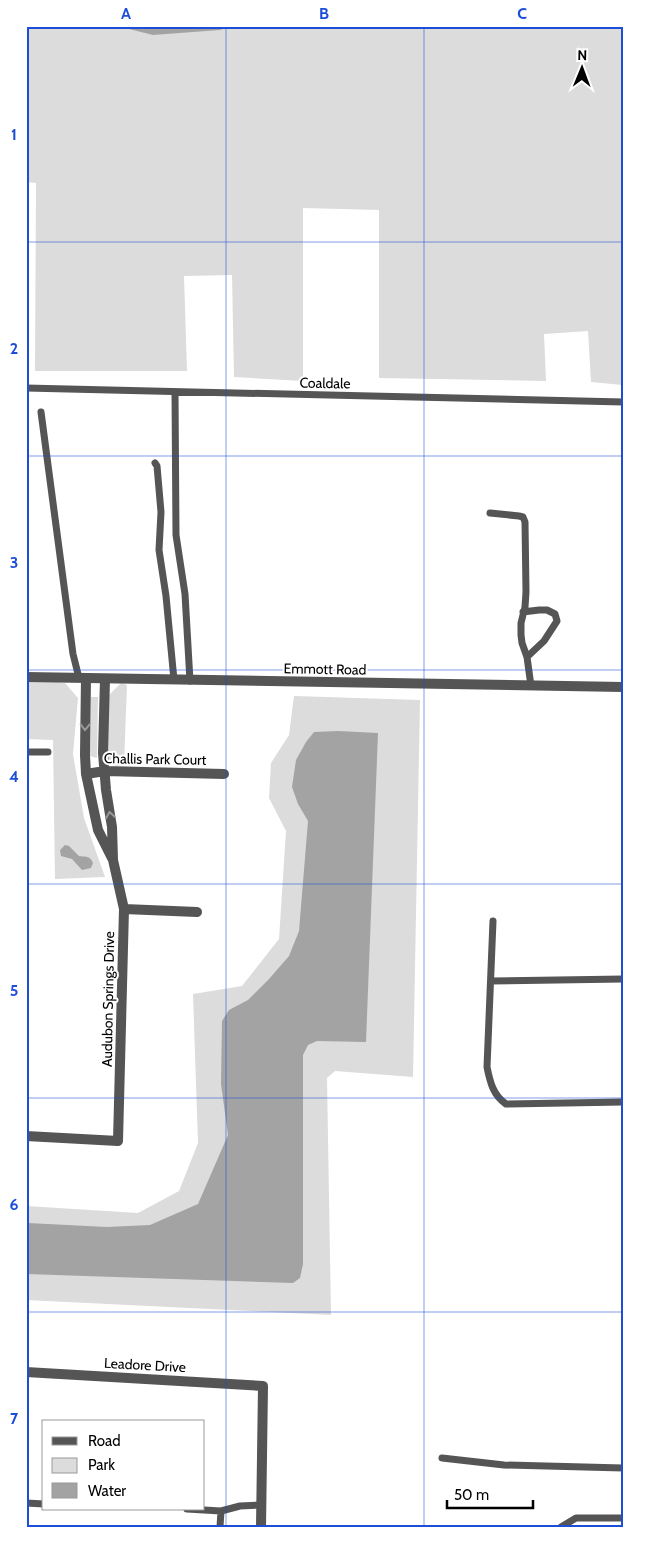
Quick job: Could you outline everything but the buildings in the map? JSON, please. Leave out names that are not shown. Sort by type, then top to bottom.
[{"type":"street","name":"Emmott Road","points":[[26,677],[623,687]]},
{"type":"street","name":"Audubon Springs Drive","points":[[82,678],[86,774],[98,830],[113,860]]},
{"type":"street","name":"Audubon Springs Drive","points":[[26,1136],[118,1141],[124,909],[113,860],[112,827],[103,753],[105,679]]},
{"type":"street","name":"Challis Park Court","points":[[86,774],[105,771],[224,774]]},
{"type":"street","points":[[124,909],[198,912]]},
{"type":"street","name":"Leadore Drive","points":[[26,1372],[263,1386],[262,1504]]},
{"type":"street","points":[[261,1527],[262,1504]]},
{"type":"lane","name":"Coaldale","points":[[26,388],[623,402]]},
{"type":"lane","points":[[175,392],[176,536],[185,594],[190,681]]},
{"type":"lane","points":[[41,412],[73,654],[82,678]]},
{"type":"lane","points":[[155,463],[157,466],[161,512],[159,550],[166,596],[174,680]]},
{"type":"lane","points":[[490,513],[519,516],[525,522],[526,592],[520,623],[522,643],[527,657],[530,686]]},
{"type":"lane","points":[[523,612],[547,610],[555,614],[557,620],[544,641],[527,657]]},
{"type":"lane","points":[[26,752],[48,752]]},
{"type":"lane","points":[[493,921],[488,1067],[491,1083],[500,1100],[506,1104],[623,1102]]},
{"type":"lane","points":[[491,980],[623,979]]},
{"type":"lane","points":[[442,1458],[504,1464],[623,1468]]},
{"type":"lane","points":[[26,1503],[42,1504]]},
{"type":"lane","points":[[205,1510],[220,1510],[262,1504]]},
{"type":"lane","points":[[220,1510],[220,1527]]},
{"type":"lane","points":[[561,1527],[576,1518],[623,1518]]},
{"type":"green space","points":[[26,26],[623,26],[623,385],[591,382],[588,331],[544,334],[546,381],[379,378],[379,210],[303,208],[303,381],[234,377],[232,275],[184,276],[187,371],[35,371],[36,183],[26,182]]},
{"type":"green space","points":[[26,678],[65,683],[78,698],[73,754],[84,818],[105,877],[55,879],[53,740],[26,739]]},
{"type":"green space","points":[[121,683],[127,685],[124,765],[116,766],[107,757],[109,695]]},
{"type":"green space","points":[[294,696],[420,700],[413,1077],[335,1071],[327,1078],[331,1315],[26,1300],[26,1206],[138,1213],[179,1191],[198,1143],[193,994],[242,986],[279,939],[286,831],[269,798],[271,763],[289,735]]},
{"type":"green space","points":[[91,697],[98,697],[97,758],[90,756]]},
{"type":"water","points":[[117,26],[231,26],[220,30],[153,35]]},
{"type":"water","points":[[314,732],[378,733],[366,1042],[317,1041],[308,1045],[303,1055],[303,1264],[300,1278],[293,1283],[26,1274],[26,1225],[28,1223],[107,1227],[150,1225],[198,1204],[228,1135],[221,1084],[222,1021],[229,1010],[248,1000],[289,956],[299,931],[308,821],[298,804],[292,787],[296,760]]},
{"type":"water","points":[[65,845],[69,846],[79,856],[90,859],[93,863],[91,868],[82,870],[72,859],[61,856],[60,850]]}]
